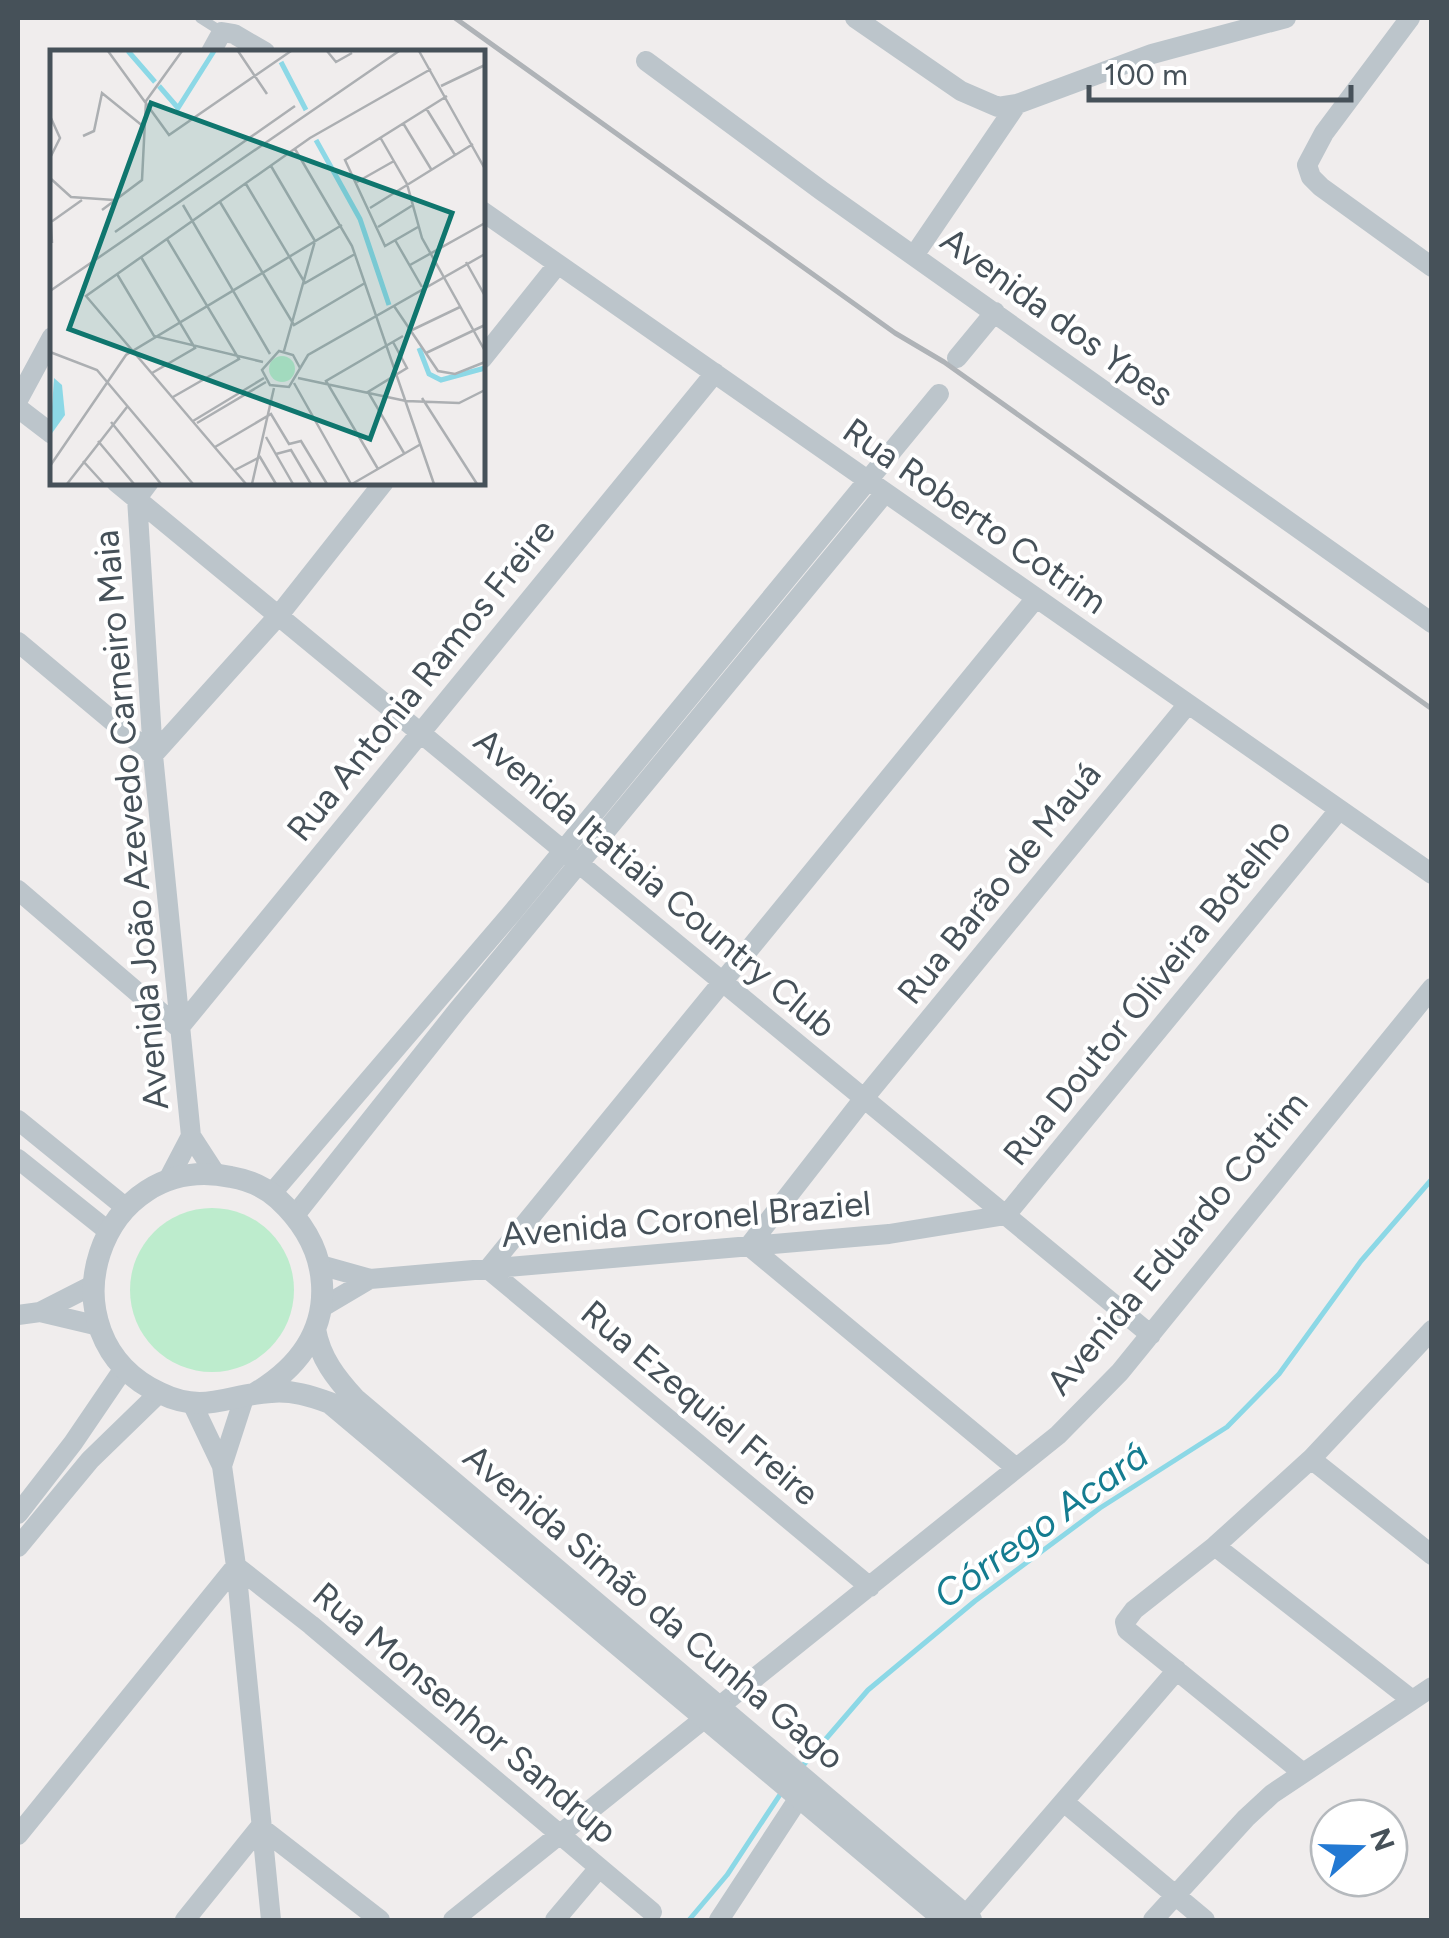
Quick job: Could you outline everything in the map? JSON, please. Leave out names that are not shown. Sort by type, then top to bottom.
[{"type":"street","points":[[855,18],[960,91],[998,107],[1017,104],[1152,54],[1286,18]]},
{"type":"street","points":[[1410,18],[1324,133],[1307,165],[1311,177],[1322,187],[1432,267]]},
{"type":"street","points":[[212,50],[222,32],[234,34],[262,50]]},
{"type":"street","name":"Avenida dos Ypes","points":[[646,61],[1240,490],[1432,623]]},
{"type":"street","points":[[916,254],[1017,104]]},
{"type":"street","name":"Rua Roberto Cotrim","points":[[485,213],[1432,874]]},
{"type":"street","points":[[485,355],[558,264]]},
{"type":"street","points":[[957,358],[994,312]]},
{"type":"street","points":[[18,400],[50,342]]},
{"type":"street","name":"Rua Antonia Ramos Freire","points":[[179,1028],[715,373]]},
{"type":"street","points":[[296,1214],[866,479],[938,394]]},
{"type":"street","points":[[18,408],[50,432]]},
{"type":"street","points":[[18,642],[153,756],[279,615],[382,485]]},
{"type":"street","name":"Avenida Itatiaia Country Club","points":[[143,490],[279,615],[1151,1334]]},
{"type":"street","name":"Avenida João Azevedo Carneiro Maia","points":[[143,490],[153,756],[179,1028],[191,1136],[216,1173]]},
{"type":"street","points":[[272,1193],[570,858],[884,494]]},
{"type":"street","points":[[488,1269],[1036,598]]},
{"type":"street","name":"Rua Barão de Mauá","points":[[749,1246],[865,1098],[1188,704]]},
{"type":"street","name":"Rua Doutor Oliveira Botelho","points":[[1006,1215],[1339,810]]},
{"type":"street","points":[[18,890],[179,1028]]},
{"type":"street","name":"Avenida Eduardo Cotrim","points":[[453,1920],[1058,1435],[1120,1372],[1432,988]]},
{"type":"street","points":[[18,1120],[126,1208]]},
{"type":"street","name":"Avenida João Azevedo Carneiro Maia","points":[[168,1180],[191,1136]]},
{"type":"street","points":[[34,1173],[54,1149]]},
{"type":"street","points":[[18,1159],[108,1232]]},
{"type":"street","points":[[216,1173],[245,1180],[272,1193],[296,1214],[311,1238],[320,1265],[318,1319],[298,1360],[278,1380],[249,1396],[218,1403],[192,1403],[159,1393],[124,1368],[100,1326],[93,1286],[97,1258],[108,1232],[145,1191],[168,1180],[216,1173]]},
{"type":"street","name":"Avenida Coronel Braziel","points":[[320,1265],[370,1280],[888,1234],[1006,1215]]},
{"type":"street","points":[[749,1246],[1015,1467]]},
{"type":"street","name":"Rua Ezequiel Freire","points":[[488,1269],[870,1586]]},
{"type":"street","name":"Avenida Coronel Braziel","points":[[318,1319],[370,1280]]},
{"type":"street","points":[[18,1315],[40,1312],[93,1286]]},
{"type":"street","points":[[40,1312],[100,1326]]},
{"type":"street","name":"Avenida Simão da Cunha Gago","points":[[318,1319],[318,1346],[350,1406],[960,1919]]},
{"type":"street","points":[[1303,1773],[1127,1630],[1125,1622],[1134,1610],[1215,1546],[1311,1458],[1430,1335]]},
{"type":"street","points":[[18,1514],[74,1442],[124,1368]]},
{"type":"street","points":[[18,1547],[90,1460],[159,1393]]},
{"type":"street","name":"Avenida Simão da Cunha Gago","points":[[249,1396],[297,1393],[350,1406]]},
{"type":"street","points":[[222,1466],[249,1396]]},
{"type":"street","points":[[192,1403],[222,1466],[236,1566],[271,1920]]},
{"type":"street","points":[[1311,1458],[1432,1555]]},
{"type":"street","points":[[1215,1546],[1412,1700]]},
{"type":"street","points":[[18,1835],[236,1566]]},
{"type":"street","name":"Rua Monsenhor Sandrup","points":[[236,1566],[652,1912]]},
{"type":"street","points":[[960,1919],[1177,1670]]},
{"type":"street","points":[[1153,1920],[1246,1818],[1303,1773],[1432,1687]]},
{"type":"street","points":[[719,1920],[796,1783]]},
{"type":"street","points":[[1065,1803],[1205,1920]]},
{"type":"street","points":[[185,1920],[260,1826]]},
{"type":"street","points":[[260,1826],[380,1920]]},
{"type":"street","points":[[555,1920],[599,1868]]},
{"type":"lane","points":[[200,18],[222,32]]},
{"type":"green space","points":[[212,1208],[243,1215],[270,1232],[287,1259],[294,1290],[287,1321],[270,1348],[243,1365],[212,1372],[181,1365],[154,1348],[137,1321],[130,1290],[137,1259],[154,1232],[181,1215]]},
{"type":"waterway","name":"Córrego Acará","points":[[800,1769],[868,1690],[975,1601],[1100,1508],[1227,1427],[1279,1374],[1361,1261],[1432,1179]]},
{"type":"waterway","name":"Córrego Acará","points":[[689,1920],[727,1875],[781,1793]]},
{"type":"railway","points":[[455,18],[895,333],[944,362],[1432,709]]}]
